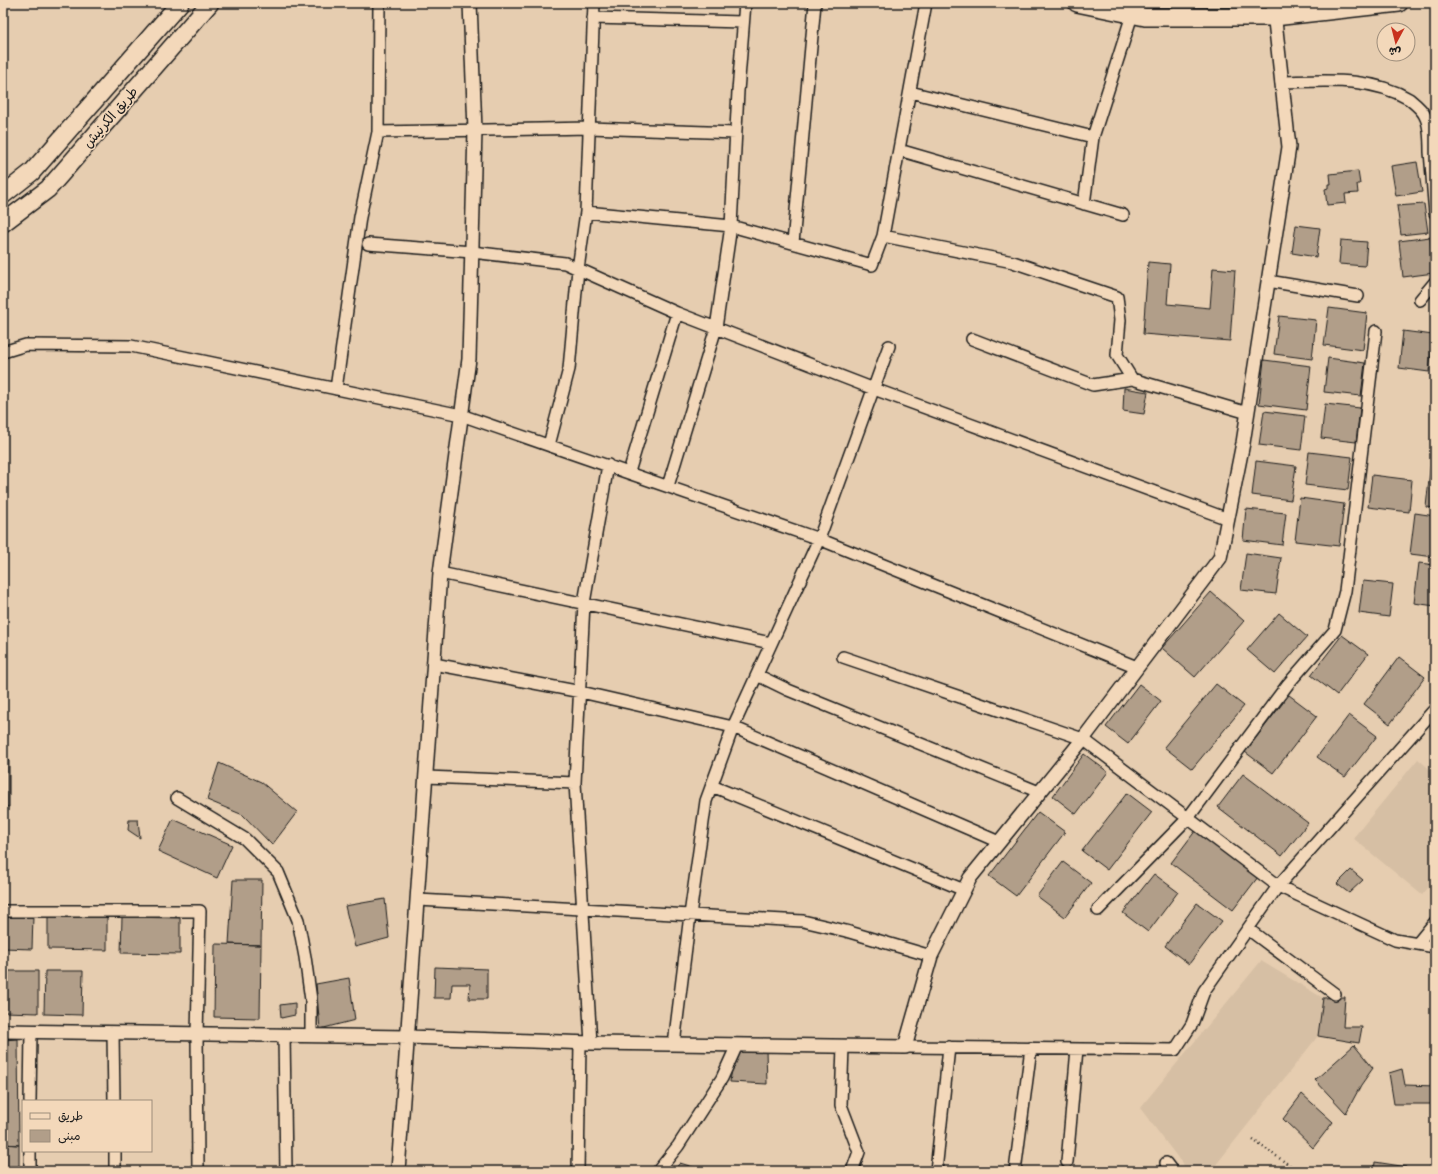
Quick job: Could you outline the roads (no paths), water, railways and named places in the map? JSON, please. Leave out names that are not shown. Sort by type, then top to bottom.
[{"type":"main road","name":"طريق الكرنيش","points":[[3,194],[32,172],[180,3]]},
{"type":"main road","name":"طريق الكرنيش","points":[[3,224],[48,189],[210,3]]},
{"type":"main road","points":[[1077,3],[1145,17],[1399,3]]},
{"type":"street","points":[[336,389],[360,217],[378,132],[378,3]]},
{"type":"street","points":[[398,1171],[440,573],[469,359],[475,130],[470,3]]},
{"type":"street","points":[[549,445],[569,369],[578,269],[586,212],[594,3]]},
{"type":"street","points":[[668,486],[716,328],[731,226],[745,3]]},
{"type":"street","points":[[793,243],[815,3]]},
{"type":"street","points":[[586,212],[731,226],[872,265],[883,236],[926,3]]},
{"type":"street","points":[[905,1047],[931,956],[970,878],[1083,739],[1220,558],[1243,443],[1289,147],[1274,10]]},
{"type":"street","points":[[1084,204],[1093,137],[1132,15]]},
{"type":"street","points":[[593,18],[743,22]]},
{"type":"street","points":[[1281,82],[1358,82],[1385,88],[1401,94],[1417,104],[1426,117],[1435,213]]},
{"type":"street","points":[[910,92],[1093,137]]},
{"type":"street","points":[[378,132],[589,128],[736,133]]},
{"type":"street","points":[[899,150],[1123,215]]},
{"type":"street","points":[[883,236],[1012,262],[1116,297],[1120,320],[1117,355],[1132,379]]},
{"type":"street","points":[[368,244],[472,252],[565,263],[677,313],[874,389],[1228,519]]},
{"type":"street","points":[[1268,281],[1358,296]]},
{"type":"street","points":[[1420,300],[1435,282]]},
{"type":"street","points":[[629,472],[677,313]]},
{"type":"street","points":[[1098,910],[1188,818],[1288,684],[1335,630],[1345,591],[1376,331]]},
{"type":"street","points":[[972,339],[1093,385],[1132,379],[1248,413]]},
{"type":"street","points":[[3,352],[26,345],[131,346],[461,415],[819,539],[1137,667]]},
{"type":"street","points":[[674,1044],[706,801],[733,727],[819,539],[889,346]]},
{"type":"street","points":[[578,1171],[586,1043],[583,909],[575,783],[584,603],[608,465]]},
{"type":"street","points":[[440,573],[771,643]]},
{"type":"street","points":[[843,657],[1083,739],[1278,886],[1395,940],[1435,946]]},
{"type":"street","points":[[434,664],[580,692],[733,727],[999,842]]},
{"type":"street","points":[[757,676],[1039,792]]},
{"type":"street","points":[[3,1032],[408,1037],[586,1043],[1174,1050],[1192,1024],[1204,991],[1278,886],[1435,709]]},
{"type":"street","points":[[426,777],[575,783]]},
{"type":"street","points":[[712,786],[964,890]]},
{"type":"street","points":[[177,798],[245,840],[278,872],[298,920],[311,1000],[311,1036]]},
{"type":"street","points":[[418,900],[803,921],[846,930],[931,956]]},
{"type":"street","points":[[3,911],[200,911],[197,1034],[198,1171]]},
{"type":"street","points":[[1417,944],[1435,922]]},
{"type":"street","points":[[1248,929],[1335,994]]},
{"type":"street","points":[[30,1100],[31,1032]]},
{"type":"street","points":[[113,1033],[114,1100]]},
{"type":"street","points":[[284,1035],[286,1171]]},
{"type":"street","points":[[658,1171],[678,1146],[722,1078],[737,1045]]},
{"type":"street","points":[[843,1046],[841,1105],[859,1152],[852,1171]]},
{"type":"street","points":[[936,1171],[949,1047]]},
{"type":"street","points":[[1015,1171],[1031,1048]]},
{"type":"street","points":[[1067,1162],[1077,1049]]},
{"type":"street","points":[[30,1152],[30,1171]]},
{"type":"street","points":[[115,1152],[115,1171]]}]
